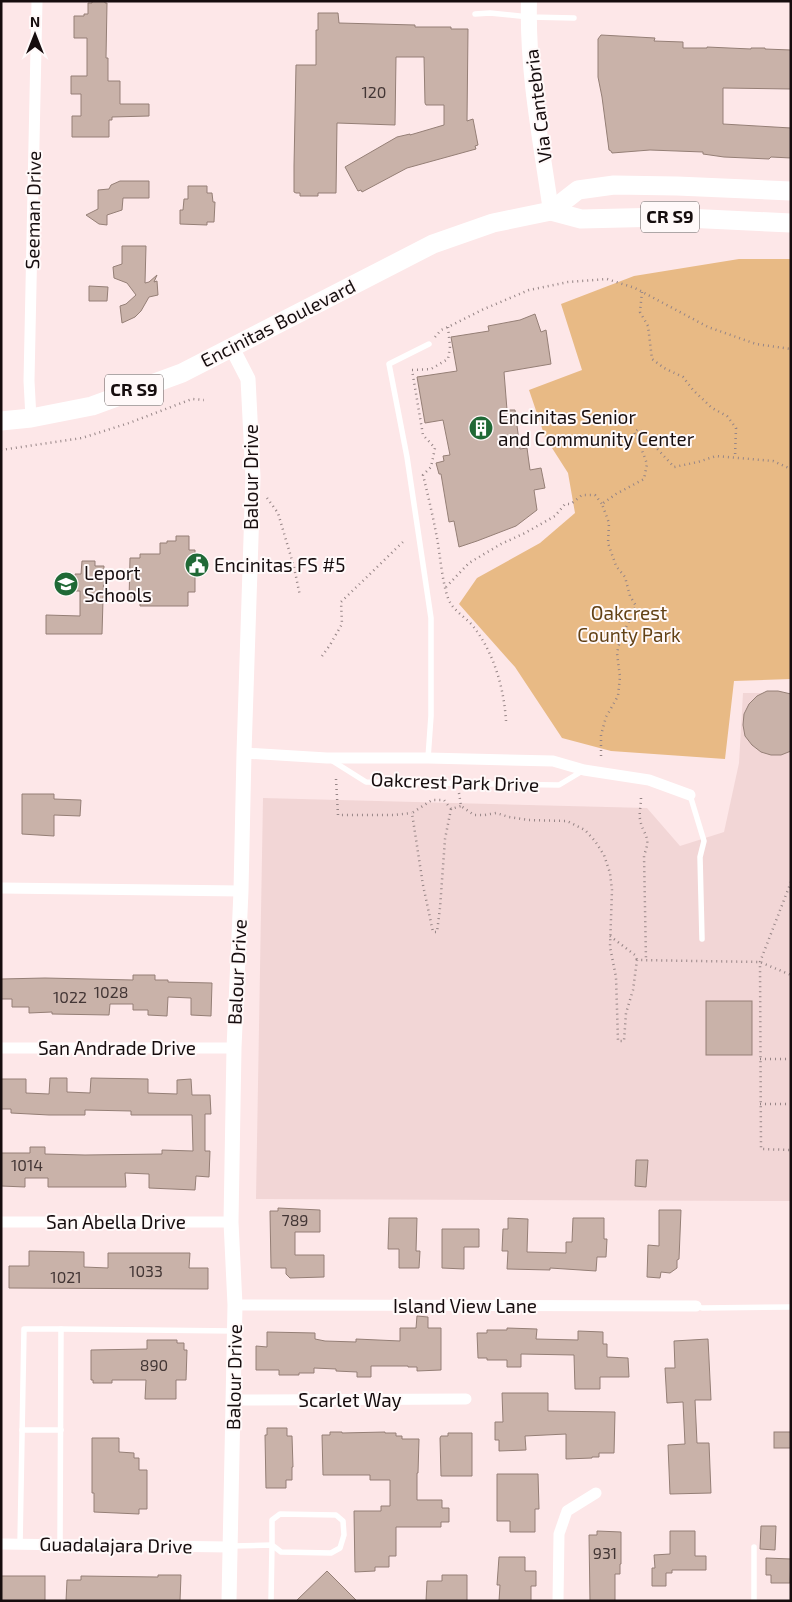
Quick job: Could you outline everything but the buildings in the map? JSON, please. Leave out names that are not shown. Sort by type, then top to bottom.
[{"type":"main road","name":"Via Cantebria","points":[[529,9],[534,95],[551,211]]},
{"type":"main road","name":"Encinitas Boulevard","points":[[551,211],[578,190],[614,186],[677,186],[791,191]]},
{"type":"main road","name":"Encinitas Boulevard","points":[[1,421],[31,418],[92,406],[182,372],[433,244],[493,223],[551,211],[582,219],[665,217],[791,223]]},
{"type":"street","name":"Seeman Drive","points":[[31,418],[29,381],[37,1]]},
{"type":"street","name":"Balour Drive","points":[[228,1601],[235,1305],[231,1222],[234,1048],[241,891],[253,477],[248,379],[232,348]]},
{"type":"street","name":"Oakcrest Park Drive","points":[[244,753],[327,758],[553,761],[584,770],[649,780],[690,795]]},
{"type":"street","points":[[1,888],[241,891]]},
{"type":"street","name":"San Andrade Drive","points":[[1,1048],[234,1048]]},
{"type":"street","name":"San Abella Drive","points":[[1,1222],[231,1222]]},
{"type":"street","name":"Island View Lane","points":[[235,1305],[696,1306]]},
{"type":"street","name":"Scarlet Way","points":[[233,1400],[466,1400]]},
{"type":"street","points":[[558,1601],[559,1534],[567,1511],[596,1493]]},
{"type":"street","name":"Guadalajara Drive","points":[[1,1544],[230,1546]]},
{"type":"lane","points":[[475,14],[529,9],[574,18]]},
{"type":"lane","points":[[428,758],[431,716],[431,618],[407,457],[389,364],[429,344]]},
{"type":"lane","name":"Oakcrest Park Drive","points":[[327,758],[366,782],[559,786],[584,770]]},
{"type":"lane","points":[[690,795],[704,841],[700,857],[702,939]]},
{"type":"lane","points":[[696,1306],[702,1308],[791,1307]]},
{"type":"lane","points":[[20,1544],[24,1329],[234,1331]]},
{"type":"lane","points":[[60,1545],[62,1329]]},
{"type":"lane","points":[[22,1430],[61,1430]]},
{"type":"lane","points":[[230,1546],[272,1545],[281,1552],[331,1553],[340,1548],[344,1535],[343,1521],[336,1515],[280,1514],[272,1520],[272,1545],[271,1601]]},
{"type":"lane","points":[[754,1546],[754,1601]]},
{"type":"path","points":[[429,344],[441,330],[448,326],[529,290],[568,282],[607,279],[642,292],[708,326],[756,344],[791,349]]},
{"type":"path","points":[[642,292],[640,312],[648,326],[652,359],[664,368],[683,377],[693,390],[712,408],[727,416],[736,428],[735,457]]},
{"type":"path","points":[[448,326],[450,347],[448,359],[431,369],[412,370],[423,435],[435,448],[431,466],[423,474],[451,604],[472,626],[483,642],[496,669],[505,702],[506,722]]},
{"type":"path","points":[[1,450],[82,438],[129,423],[192,399],[204,400]]},
{"type":"path","points":[[602,504],[644,479],[647,464],[634,432],[639,429],[674,467],[716,456],[773,461],[791,469]]},
{"type":"path","points":[[446,587],[469,563],[555,516],[565,504],[571,504],[582,495],[595,495],[602,504],[609,523],[608,543],[616,566],[625,577],[630,596],[636,606],[620,640],[617,653],[620,677],[618,696],[606,717],[601,735],[601,756]]},
{"type":"path","points":[[267,498],[278,513],[294,567],[300,596]]},
{"type":"path","points":[[322,656],[342,624],[341,602],[405,540]]},
{"type":"path","points":[[336,779],[338,815],[394,816],[412,813],[432,800],[444,800],[451,809],[445,839],[437,932],[433,932],[423,885],[412,813]]},
{"type":"path","points":[[459,792],[461,806]]},
{"type":"path","points":[[641,798],[640,820],[646,834],[648,846],[644,855],[646,960]]},
{"type":"path","points":[[451,809],[461,806],[474,814],[496,813],[529,820],[567,821],[585,830],[594,841],[604,856],[610,873],[612,890],[610,936],[610,947],[616,977],[618,1041],[624,1041],[626,1013],[633,990],[637,960],[635,955],[610,936]]},
{"type":"path","points":[[791,882],[760,962],[761,1149],[791,1150]]},
{"type":"path","points":[[637,960],[760,962],[791,975]]},
{"type":"path","points":[[760,1059],[791,1059]]},
{"type":"path","points":[[760,1104],[791,1104]]},
{"type":"shaded area","points":[[743,693],[791,693],[791,1201],[256,1199],[263,798],[647,808],[680,846],[724,832],[739,763]]},
{"type":"green space","name":"Oakcrest County Park","points":[[739,259],[791,259],[791,679],[734,681],[725,759],[611,751],[562,738],[515,667],[459,604],[477,578],[540,543],[575,513],[568,473],[545,437],[529,390],[582,370],[561,304],[634,276]]},
{"type":"place","name":"Encinitas Senior and Community Center","points":[[481,428]]},
{"type":"place","name":"Encinitas FS #5","points":[[197,565]]},
{"type":"place","name":"Leport Schools","points":[[66,584]]}]
